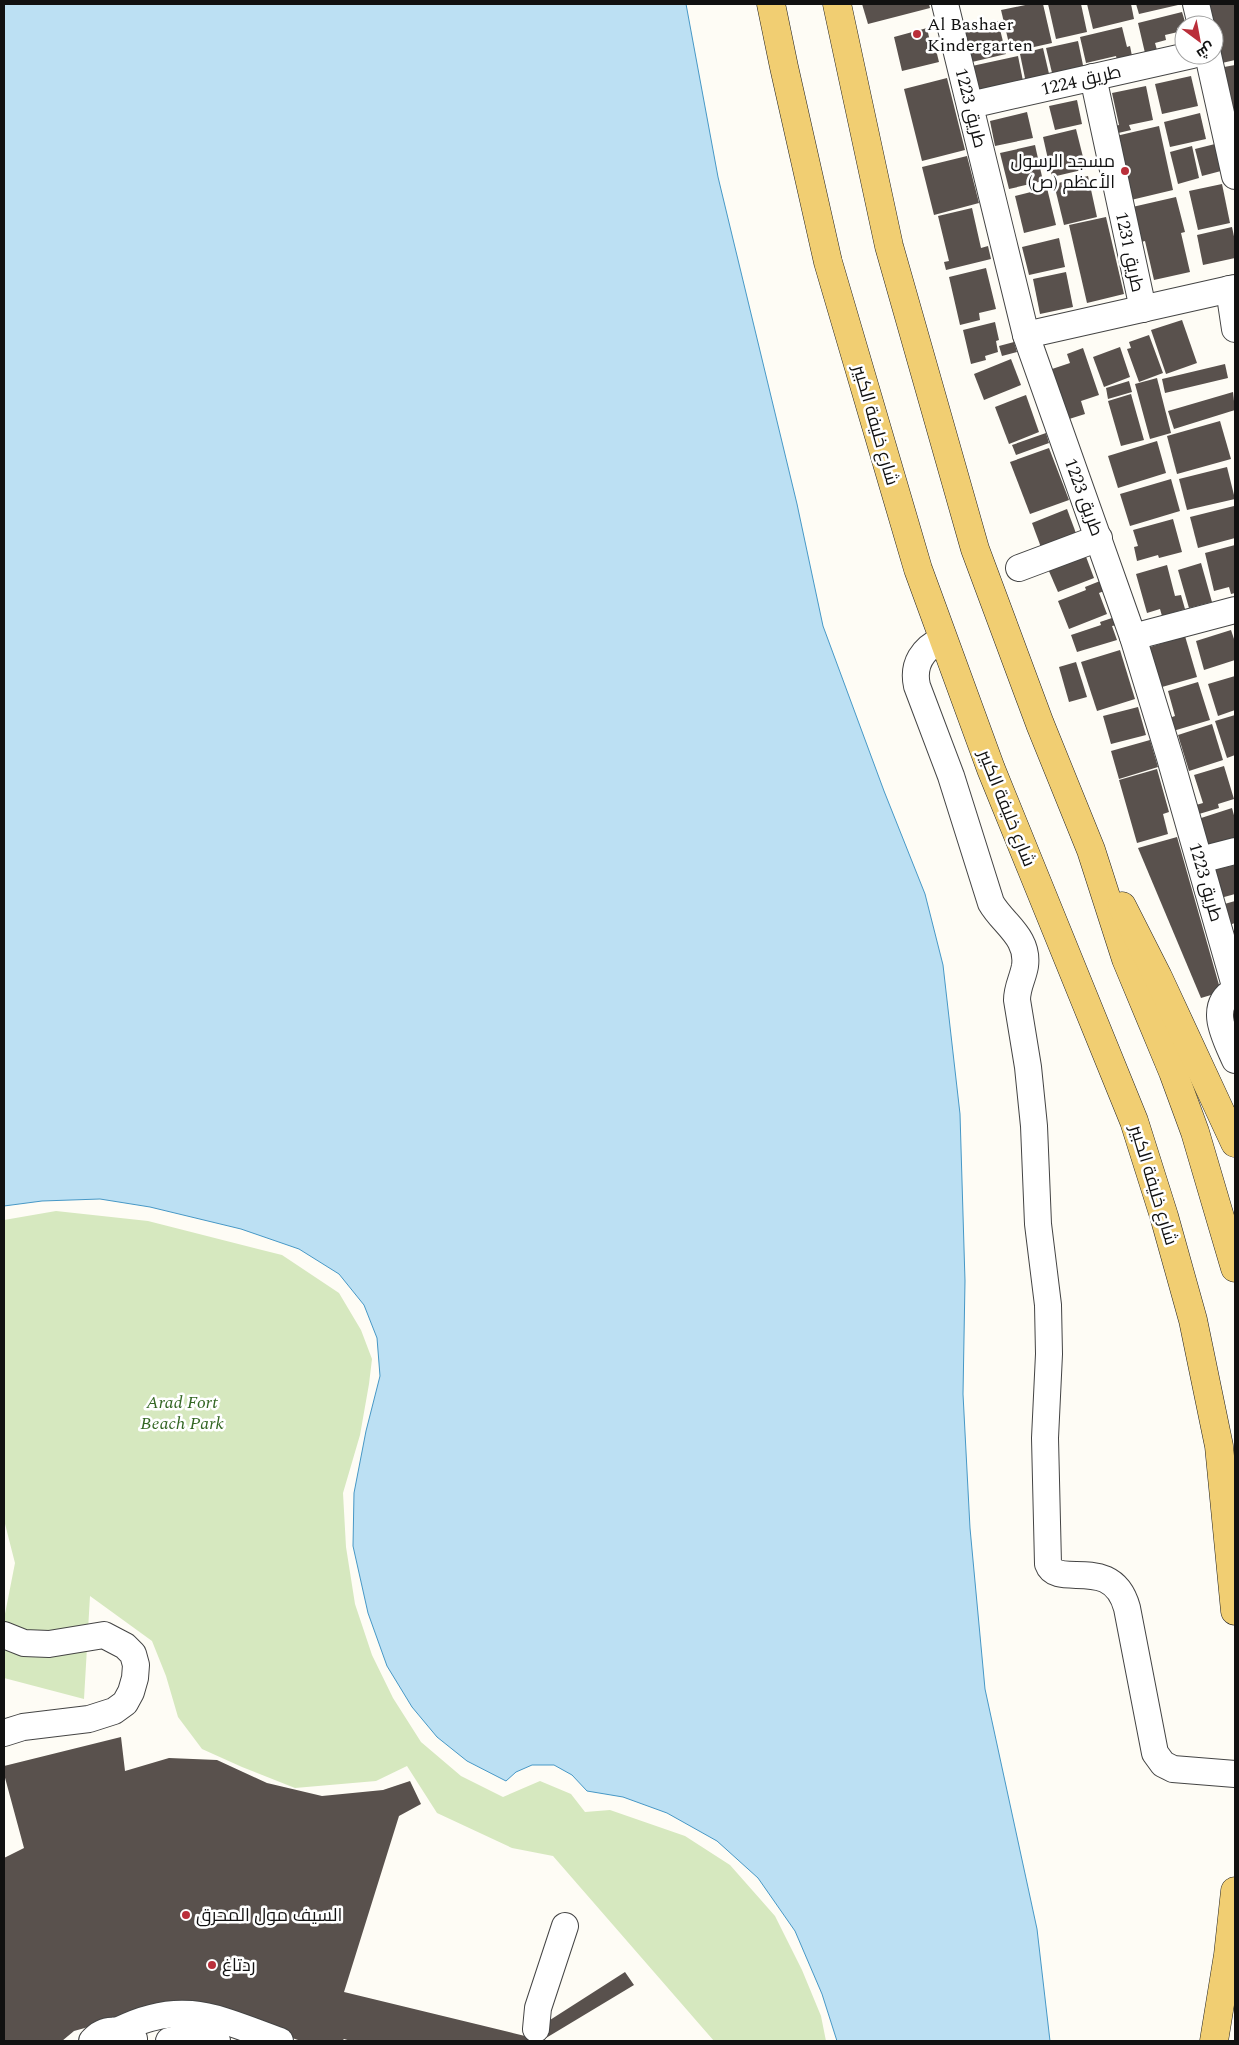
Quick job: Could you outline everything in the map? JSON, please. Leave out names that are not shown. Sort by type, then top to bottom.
[{"type":"main road","name":"شارع خليفة الكبير","points":[[771,4],[828,262],[918,569],[991,769],[1134,1121],[1164,1216],[1193,1320],[1219,1446],[1235,1611]]},
{"type":"main road","points":[[837,4],[889,246],[975,549],[1040,724],[1091,850],[1126,959],[1173,1072],[1195,1132],[1235,1268]]},
{"type":"main road","points":[[1091,850],[1141,943],[1235,1143]]},
{"type":"main road","points":[[1214,2041],[1228,1955],[1235,1891]]},
{"type":"street","name":"طريق 1223","points":[[947,4],[1026,336],[1133,637],[1200,860],[1235,986]]},
{"type":"street","name":"طريق 1224","points":[[970,105],[1174,59]]},
{"type":"street","points":[[1210,65],[1235,176]]},
{"type":"street","name":"طريق 1231","points":[[1093,77],[1143,309]]},
{"type":"street","points":[[1026,336],[1232,288],[1235,329]]},
{"type":"street","points":[[1019,568],[1098,538]]},
{"type":"street","points":[[1133,637],[1235,610]]},
{"type":"street","points":[[943,639],[926,649],[920,657],[914,676],[916,686],[951,776],[991,903],[1001,918],[1020,938],[1025,956],[1025,966],[1017,991],[1017,1000],[1028,1067],[1034,1126],[1038,1224],[1048,1305],[1049,1354],[1045,1438],[1048,1564],[1050,1570],[1056,1574],[1097,1575],[1117,1587],[1121,1593],[1127,1608],[1155,1753],[1159,1761],[1173,1769],[1235,1774]]},
{"type":"street","points":[[1200,860],[1235,851]]},
{"type":"street","points":[[1235,990],[1221,1004],[1218,1014],[1226,1040],[1235,1060]]},
{"type":"street","points":[[4,1635],[24,1643],[49,1644],[104,1635],[125,1646],[133,1654],[136,1665],[131,1692],[125,1703],[114,1710],[89,1719],[23,1727],[4,1733]]},
{"type":"street","points":[[536,2029],[541,2000],[564,1926]]},
{"type":"street","points":[[92,2041],[103,2032],[128,2036],[154,2017],[192,2014],[207,2015],[280,2041]]},
{"type":"street","points":[[169,2041],[191,2036],[218,2041]]},
{"type":"green space","name":"Arad Fort Beach Park","points":[[56,1211],[148,1221],[282,1255],[339,1293],[361,1330],[372,1359],[360,1435],[343,1493],[346,1547],[355,1604],[372,1655],[393,1698],[421,1742],[461,1776],[503,1797],[540,1781],[571,1794],[585,1812],[610,1810],[685,1836],[730,1865],[775,1916],[802,1970],[821,2016],[826,2041],[714,2041],[553,1856],[512,1848],[437,1813],[407,1766],[376,1781],[295,1788],[202,1749],[178,1717],[166,1676],[152,1641],[90,1596],[84,1699],[4,1678],[4,1619],[15,1563],[4,1520],[4,1220]]},
{"type":"water","points":[[4,4],[686,4],[718,177],[797,504],[823,626],[884,791],[925,894],[943,965],[960,1114],[965,1281],[963,1394],[970,1528],[985,1689],[1037,1929],[1050,2041],[837,2041],[822,1994],[795,1931],[758,1878],[717,1841],[667,1813],[623,1797],[587,1791],[572,1775],[554,1765],[532,1765],[516,1772],[506,1781],[467,1761],[437,1737],[412,1707],[387,1666],[368,1613],[353,1546],[354,1493],[366,1431],[380,1376],[377,1338],[364,1305],[339,1274],[299,1249],[241,1229],[150,1207],[100,1199],[42,1201],[4,1206]]},
{"type":"building","points":[[862,4],[929,4],[930,8],[868,24]]},
{"type":"building","points":[[1030,4],[1043,4],[1052,43],[1011,52],[1001,10]]},
{"type":"building","points":[[1048,4],[1081,4],[1087,32],[1056,39]]},
{"type":"building","points":[[1087,4],[1131,4],[1134,19],[1093,29]]},
{"type":"building","points":[[1136,4],[1178,4],[1178,5],[1139,14]]},
{"type":"building","points":[[1209,4],[1235,4],[1235,60],[1224,63],[1224,15],[1211,15]]},
{"type":"building","points":[[1182,12],[1183,15],[1174,15],[1174,33],[1165,35],[1166,40],[1155,43],[1157,50],[1145,53],[1138,23]]},
{"type":"building","points":[[998,21],[1006,54],[972,62],[964,28]]},
{"type":"building","points":[[1122,27],[1127,47],[1130,46],[1132,56],[1117,60],[1116,56],[1086,63],[1080,37]]},
{"type":"building","points":[[927,28],[931,46],[935,46],[939,62],[902,71],[894,37]]},
{"type":"building","points":[[1078,41],[1084,70],[1053,77],[1046,48]]},
{"type":"building","points":[[1043,48],[1050,78],[1026,83],[1020,54]]},
{"type":"building","points":[[1018,56],[1023,81],[977,92],[972,66]]},
{"type":"building","points":[[1235,65],[1235,112],[1234,112],[1224,67]]},
{"type":"building","points":[[1191,76],[1198,106],[1162,114],[1155,84]]},
{"type":"building","points":[[947,78],[965,150],[922,161],[904,89]]},
{"type":"building","points":[[1146,86],[1153,120],[1129,125],[1131,130],[1114,134],[1112,127],[1119,125],[1112,93]]},
{"type":"building","points":[[1077,100],[1082,124],[1055,130],[1049,106]]},
{"type":"building","points":[[1027,112],[1033,138],[995,146],[990,121]]},
{"type":"building","points":[[1200,113],[1206,139],[1170,147],[1164,122]]},
{"type":"building","points":[[1159,126],[1173,190],[1131,200],[1116,136]]},
{"type":"building","points":[[1076,129],[1086,169],[1052,177],[1043,137]]},
{"type":"building","points":[[1215,144],[1221,171],[1202,176],[1195,149]]},
{"type":"building","points":[[1035,145],[1043,181],[1009,189],[1000,153]]},
{"type":"building","points":[[1192,146],[1199,178],[1178,184],[1170,152]]},
{"type":"building","points":[[967,156],[979,203],[934,215],[922,167]]},
{"type":"building","points":[[1088,176],[1097,217],[1064,225],[1054,184]]},
{"type":"building","points":[[1222,184],[1230,223],[1198,230],[1189,191]]},
{"type":"building","points":[[1047,188],[1056,225],[1024,233],[1015,196]]},
{"type":"building","points":[[1176,197],[1185,232],[1181,233],[1190,272],[1154,280],[1145,241],[1137,243],[1128,208]]},
{"type":"building","points":[[972,208],[981,248],[988,246],[991,259],[946,270],[944,262],[949,261],[938,216]]},
{"type":"building","points":[[1106,217],[1124,294],[1087,303],[1069,225]]},
{"type":"building","points":[[1232,227],[1235,241],[1235,258],[1203,265],[1197,235]]},
{"type":"building","points":[[1059,238],[1065,267],[1029,275],[1022,247]]},
{"type":"building","points":[[986,268],[996,309],[979,313],[980,320],[960,325],[949,277]]},
{"type":"building","points":[[1066,272],[1073,307],[1040,314],[1033,279]]},
{"type":"building","points":[[1182,320],[1197,363],[1166,374],[1151,330]]},
{"type":"building","points":[[995,322],[999,340],[996,341],[998,352],[985,356],[986,360],[971,364],[963,330]]},
{"type":"building","points":[[1149,335],[1163,373],[1139,382],[1127,349],[1131,348],[1129,342]]},
{"type":"building","points":[[1014,342],[1017,352],[1002,356],[999,346]]},
{"type":"building","points":[[1120,347],[1130,377],[1104,387],[1093,357]]},
{"type":"building","points":[[1083,348],[1099,395],[1081,401],[1085,414],[1066,420],[1061,404],[1064,403],[1052,369],[1070,363],[1067,354]]},
{"type":"building","points":[[1011,359],[1021,385],[984,400],[974,374]]},
{"type":"building","points":[[1225,364],[1228,378],[1165,393],[1162,379]]},
{"type":"building","points":[[1157,378],[1171,433],[1150,439],[1135,384]]},
{"type":"building","points":[[1129,381],[1132,392],[1108,399],[1106,388]]},
{"type":"building","points":[[1233,392],[1235,410],[1174,429],[1168,411]]},
{"type":"building","points":[[1131,394],[1144,440],[1121,446],[1108,401]]},
{"type":"building","points":[[1026,395],[1039,432],[1009,444],[995,407]]},
{"type":"building","points":[[1220,421],[1231,459],[1177,474],[1167,436]]},
{"type":"building","points":[[1046,433],[1049,443],[1016,455],[1012,445]]},
{"type":"building","points":[[1157,441],[1166,473],[1118,488],[1108,456]]},
{"type":"building","points":[[1049,448],[1069,500],[1030,514],[1010,462]]},
{"type":"building","points":[[1227,467],[1235,499],[1187,510],[1179,479]]},
{"type":"building","points":[[1171,479],[1180,511],[1130,526],[1120,494]]},
{"type":"building","points":[[1234,506],[1235,538],[1198,548],[1190,517]]},
{"type":"building","points":[[1067,509],[1077,536],[1042,550],[1032,523]]},
{"type":"building","points":[[1173,519],[1182,552],[1159,558],[1158,555],[1137,561],[1134,547],[1138,546],[1133,530]]},
{"type":"building","points":[[1235,545],[1235,593],[1231,594],[1229,587],[1214,591],[1205,553]]},
{"type":"building","points":[[1085,554],[1094,578],[1058,592],[1048,569]]},
{"type":"building","points":[[1201,563],[1212,602],[1189,608],[1178,570]]},
{"type":"building","points":[[1167,565],[1175,596],[1181,595],[1185,609],[1162,616],[1160,609],[1147,613],[1136,574]]},
{"type":"building","points":[[1100,581],[1104,591],[1099,593],[1107,614],[1069,629],[1058,601],[1086,590],[1085,587]]},
{"type":"building","points":[[1115,617],[1117,625],[1112,626],[1117,640],[1077,652],[1071,635],[1101,625],[1100,622]]},
{"type":"building","points":[[1231,630],[1235,642],[1235,660],[1204,670],[1196,641]]},
{"type":"building","points":[[1185,636],[1197,677],[1162,687],[1150,647]]},
{"type":"building","points":[[1120,650],[1135,699],[1097,711],[1081,662]]},
{"type":"building","points":[[1076,662],[1087,697],[1069,702],[1059,667]]},
{"type":"building","points":[[1235,676],[1235,710],[1218,716],[1208,684]]},
{"type":"building","points":[[1198,682],[1210,720],[1173,731],[1169,718],[1175,716],[1168,691]]},
{"type":"building","points":[[1138,707],[1146,735],[1111,744],[1103,716]]},
{"type":"building","points":[[1235,715],[1235,755],[1227,758],[1215,721]]},
{"type":"building","points":[[1212,724],[1223,760],[1189,771],[1178,735]]},
{"type":"building","points":[[1150,740],[1158,767],[1119,779],[1111,751]]},
{"type":"building","points":[[1224,766],[1234,799],[1218,804],[1219,808],[1199,814],[1196,805],[1203,803],[1194,775]]},
{"type":"building","points":[[1157,769],[1169,812],[1163,814],[1168,834],[1137,843],[1119,780]]},
{"type":"building","points":[[1232,808],[1235,819],[1235,848],[1209,856],[1198,819]]},
{"type":"building","points":[[1177,837],[1221,992],[1201,998],[1138,848]]},
{"type":"building","points":[[1235,865],[1235,894],[1217,899],[1210,871]]},
{"type":"building","points":[[1235,901],[1235,923],[1226,926],[1221,905]]},
{"type":"building","name":"السيف مول المحرق","points":[[121,1737],[125,1771],[169,1758],[217,1760],[267,1783],[322,1796],[383,1790],[410,1781],[421,1804],[399,1816],[344,1992],[525,2036],[625,1972],[634,1985],[541,2041],[351,2041],[344,2039],[342,2041],[301,2041],[218,2013],[160,2007],[74,2031],[62,2041],[4,2041],[4,1858],[24,1848],[4,1774],[4,1766]]},
{"type":"place","name":"Al Bashaer Kindergarten","points":[[917,34]]},
{"type":"place","name":"مسجد الرسول الأعظم (ص)","points":[[1125,171]]},
{"type":"place","name":"السيف مول المحرق","points":[[186,1915]]},
{"type":"place","name":"ردتاغ","points":[[212,1965]]}]
